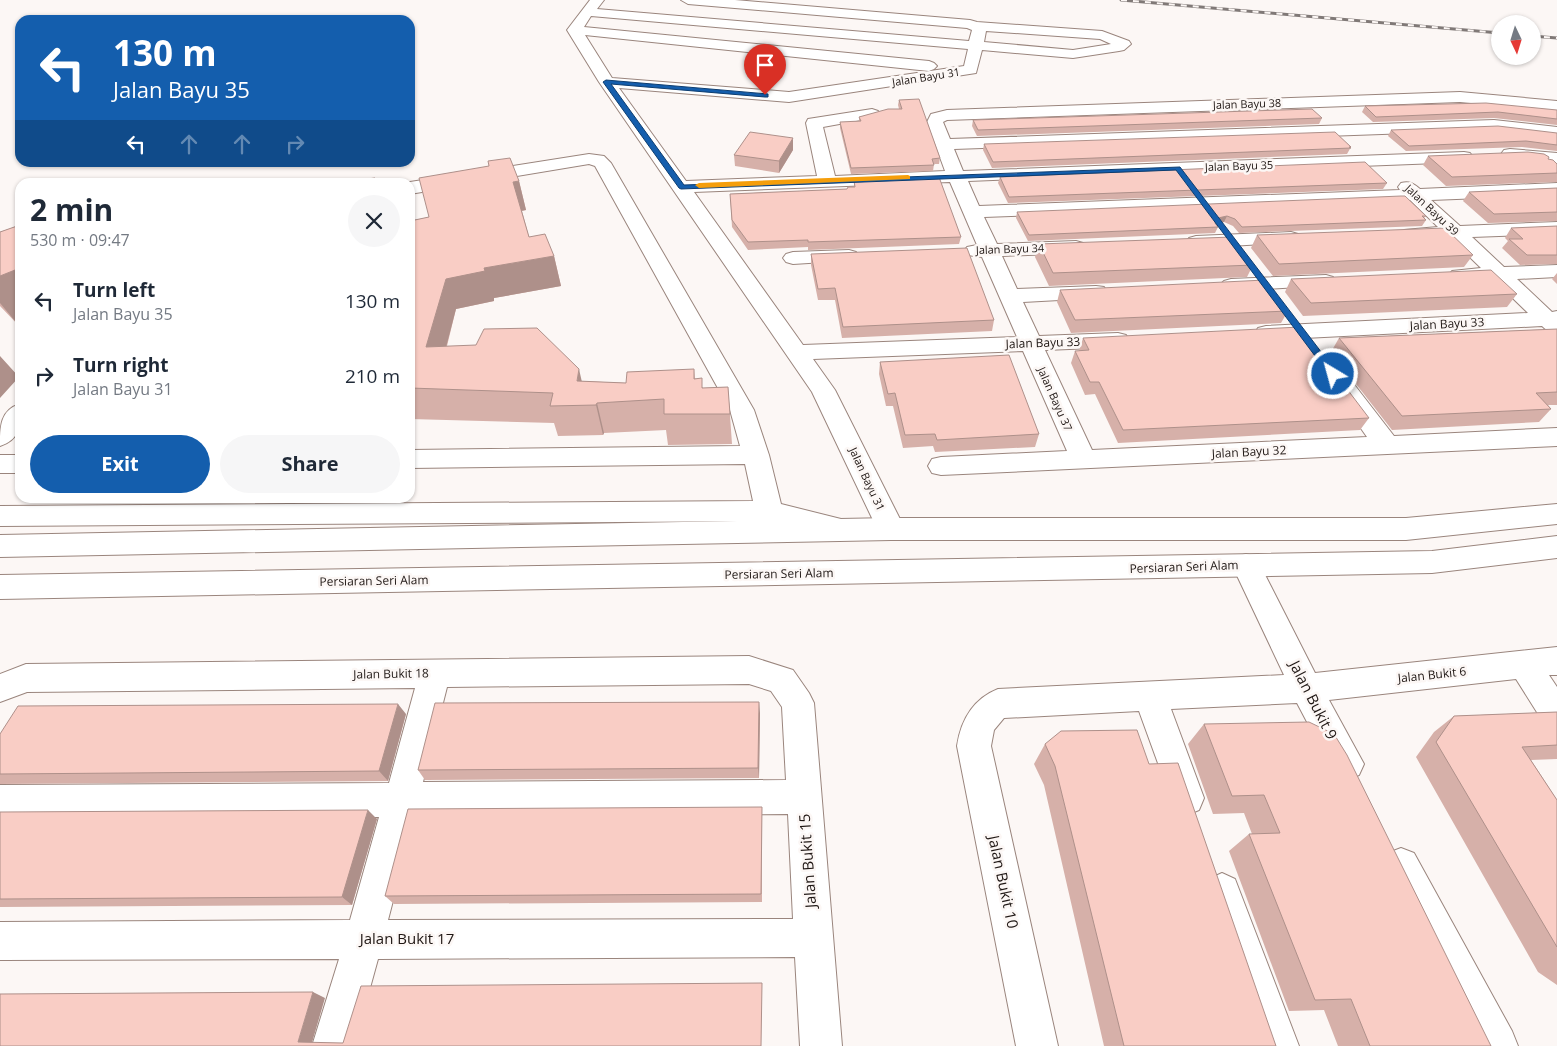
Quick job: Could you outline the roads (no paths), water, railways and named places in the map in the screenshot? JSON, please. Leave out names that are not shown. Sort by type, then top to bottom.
[{"type":"street","points":[[574,30],[597,0]]},
{"type":"street","points":[[588,12],[1073,54],[1119,47],[1124,44],[1102,35],[688,0]]},
{"type":"street","points":[[756,48],[783,8]]},
{"type":"street","name":"Jalan Bayu 31","points":[[606,82],[787,97],[970,70],[976,46],[978,26]]},
{"type":"street","points":[[574,30],[970,70]]},
{"type":"street","name":"Jalan Bayu 31","points":[[574,30],[606,82],[824,390],[890,530]]},
{"type":"street","name":"Jalan Bayu 38","points":[[937,117],[947,115],[1460,97],[1557,106]]},
{"type":"street","name":"Jalan Bayu 39","points":[[1317,102],[1499,273],[1554,321]]},
{"type":"street","points":[[1132,108],[1289,315]]},
{"type":"street","points":[[827,181],[814,123],[872,114]]},
{"type":"street","name":"Jalan Bayu 37","points":[[937,117],[935,122],[956,176],[991,250],[1083,459]]},
{"type":"street","points":[[944,144],[1494,126],[1557,132]]},
{"type":"street","name":"Jalan Bayu 35","points":[[681,187],[1522,154],[1557,158]]},
{"type":"street","points":[[415,187],[589,159],[602,162],[742,410],[756,455],[769,511]]},
{"type":"street","points":[[973,212],[1557,189]]},
{"type":"street","points":[[1388,235],[1557,228]]},
{"type":"street","points":[[1174,243],[1310,238]]},
{"type":"street","name":"Jalan Bayu 34","points":[[951,252],[1097,246]]},
{"type":"street","points":[[793,258],[872,255]]},
{"type":"street","points":[[1441,276],[1557,271]]},
{"type":"street","points":[[1289,315],[1343,280]]},
{"type":"street","points":[[1216,286],[1289,315]]},
{"type":"street","points":[[1010,296],[1118,291]]},
{"type":"street","name":"Jalan Bayu 33","points":[[1243,334],[1289,315],[1554,321]]},
{"type":"street","name":"Jalan Bayu 33","points":[[798,352],[1137,339]]},
{"type":"street","points":[[1335,377],[1388,445]]},
{"type":"street","points":[[0,437],[15,418]]},
{"type":"street","name":"Jalan Bayu 32","points":[[941,466],[1557,437]]},
{"type":"street","points":[[415,460],[756,455]]},
{"type":"street","points":[[0,464],[15,464]]},
{"type":"street","points":[[0,516],[328,506],[769,511],[844,530]]},
{"type":"street","points":[[0,546],[844,530],[1406,529],[1557,514]]},
{"type":"street","name":"Persiaran Seri Alam","points":[[0,587],[1432,562],[1557,547]]},
{"type":"street","name":"Jalan Bukit 9","points":[[1246,565],[1306,688],[1362,793]]},
{"type":"street","name":"Jalan Bukit 6","points":[[981,719],[998,704],[1306,688],[1557,661]]},
{"type":"street","points":[[1524,664],[1557,714]]},
{"type":"street","name":"Jalan Bukit 18","points":[[0,688],[26,678],[749,670],[782,680]]},
{"type":"street","points":[[333,1046],[364,940],[435,674]]},
{"type":"street","name":"Jalan Bukit 15","points":[[782,680],[798,703],[821,1046]]},
{"type":"street","points":[[1150,696],[1197,825]]},
{"type":"street","name":"Jalan Bukit 10","points":[[981,719],[975,732],[974,746],[1037,1046]]},
{"type":"street","points":[[0,802],[804,797]]},
{"type":"street","points":[[1385,837],[1497,1046]]},
{"type":"street","points":[[1211,862],[1278,1046]]},
{"type":"street","name":"Jalan Bukit 17","points":[[0,941],[814,938]]},
{"type":"railway","points":[[1121,0],[1491,32]]},
{"type":"railway","points":[[1541,37],[1557,38]]}]
